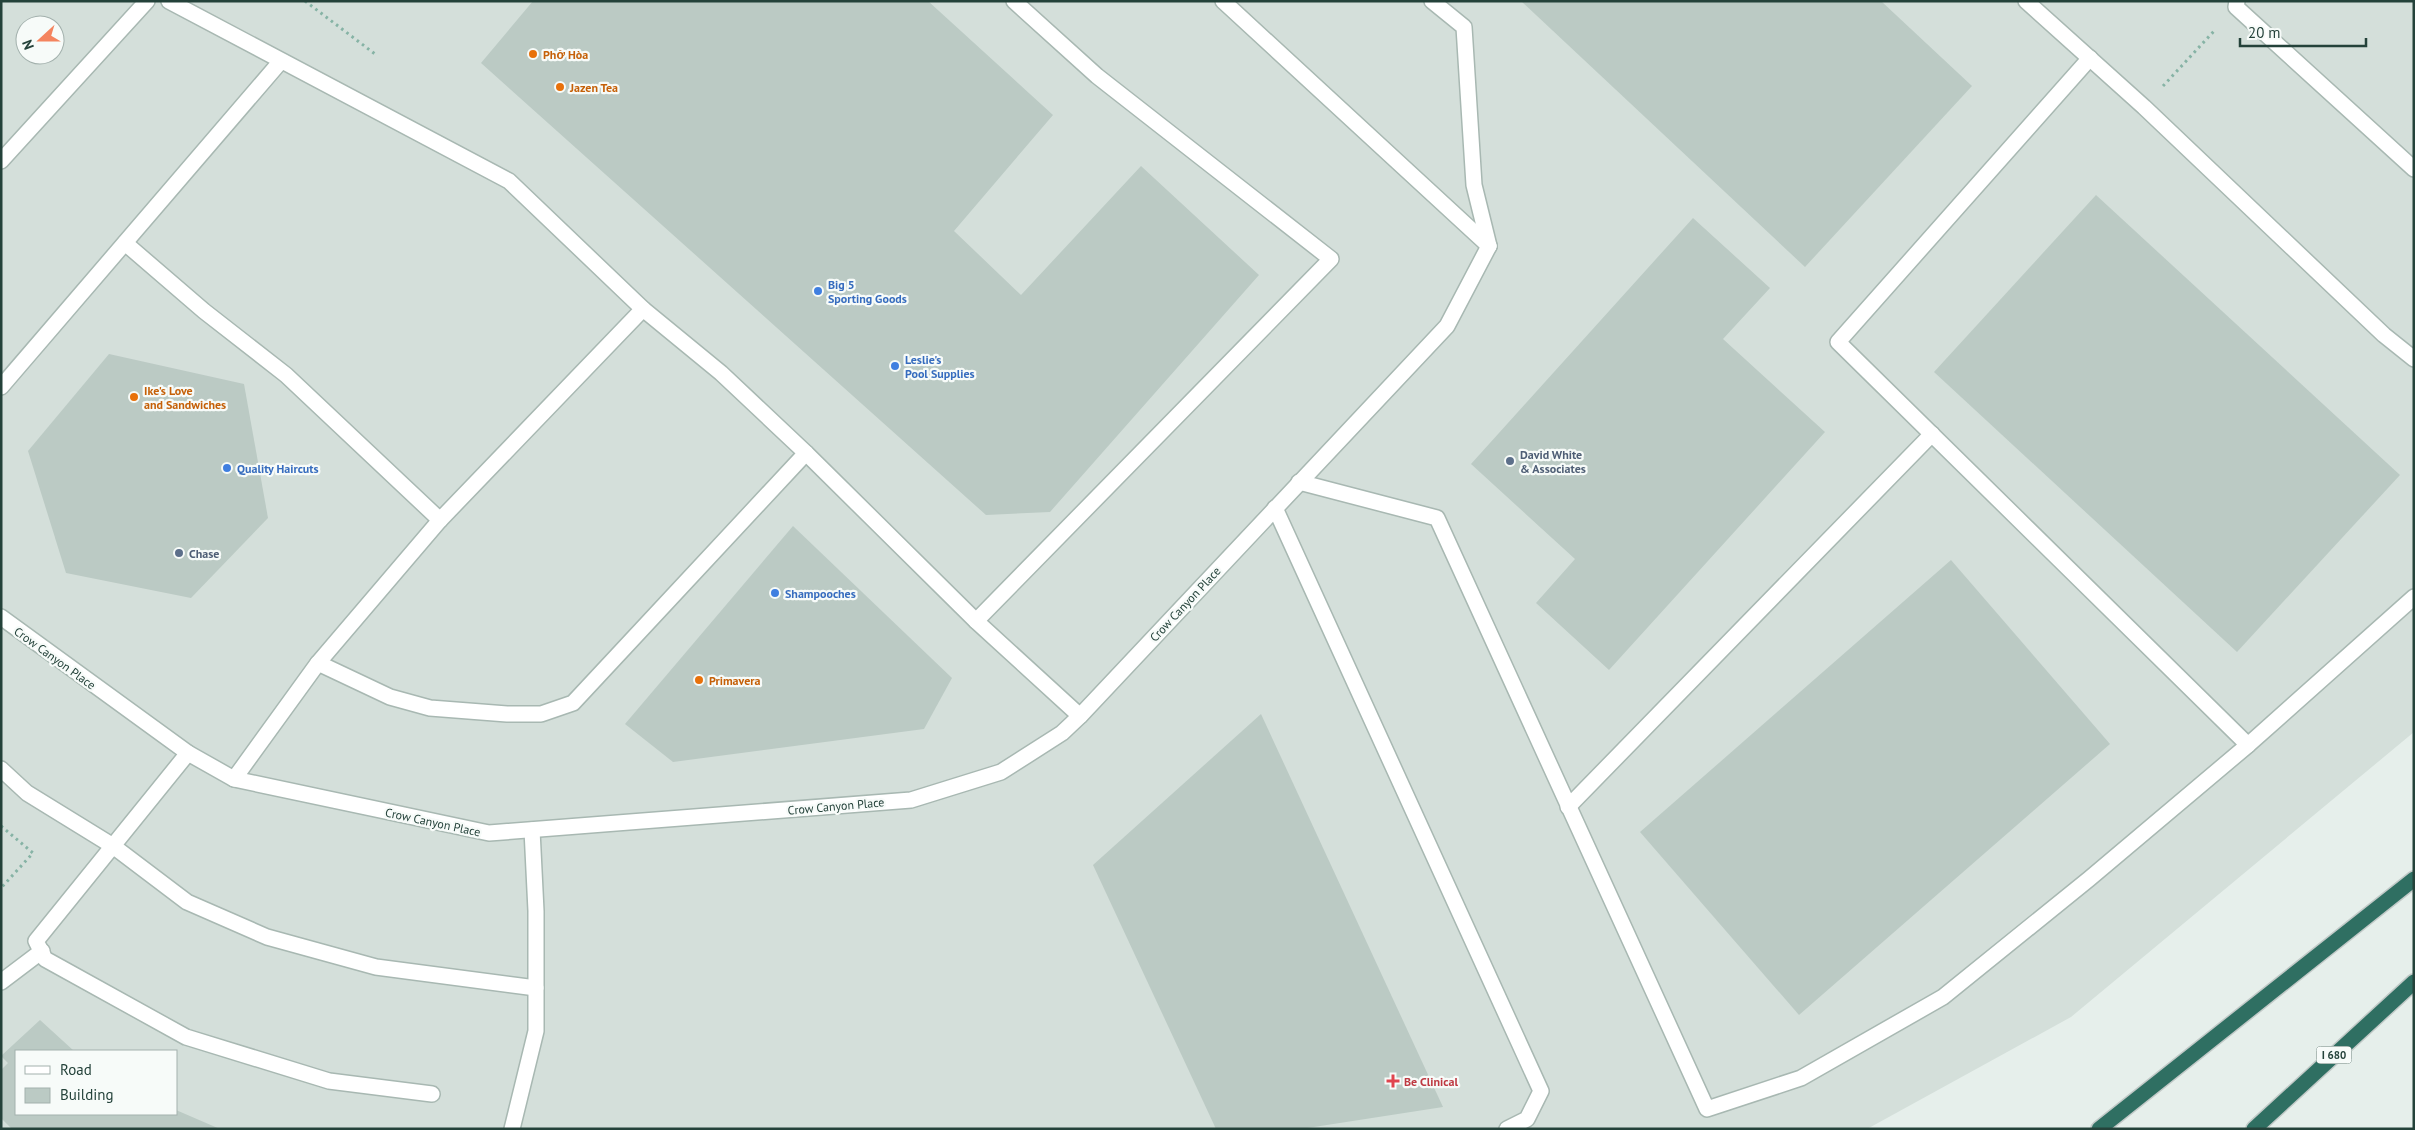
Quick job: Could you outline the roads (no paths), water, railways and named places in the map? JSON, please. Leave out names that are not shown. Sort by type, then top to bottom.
[{"type":"highway","points":[[2099,1129],[2414,879]]},
{"type":"highway","name":"I 680","points":[[2254,1129],[2414,982]]},
{"type":"street","points":[[1,161],[147,1]]},
{"type":"street","points":[[169,1],[509,181],[643,310],[721,373],[806,453],[976,621],[1080,716]]},
{"type":"street","points":[[976,621],[1331,259],[1097,76],[1014,1]]},
{"type":"street","points":[[1223,1],[1489,246]]},
{"type":"street","points":[[1432,1],[1464,27],[1474,185],[1489,246]]},
{"type":"street","points":[[2026,1],[2144,107],[2384,335],[2414,359]]},
{"type":"street","points":[[2236,4],[2414,169]]},
{"type":"street","points":[[2090,58],[1838,342],[2248,745]]},
{"type":"street","points":[[1,387],[281,61]]},
{"type":"street","points":[[125,243],[204,311],[286,375],[440,520]]},
{"type":"street","name":"Crow Canyon Place","points":[[1,617],[188,753],[234,779],[489,833],[911,800],[1001,772],[1062,733],[1080,716],[1447,326],[1489,246]]},
{"type":"street","points":[[234,779],[318,663],[440,520],[643,310]]},
{"type":"street","points":[[1568,807],[1932,434]]},
{"type":"street","points":[[318,663],[390,697],[430,708],[507,714],[541,714],[573,703],[806,453]]},
{"type":"street","points":[[1300,482],[1437,518],[1706,1109],[1800,1078],[1943,997],[2089,879],[2248,745],[2414,596]]},
{"type":"street","points":[[1275,508],[1541,1091],[1527,1118],[1507,1129]]},
{"type":"street","points":[[188,753],[36,941],[44,959],[186,1037],[329,1081],[432,1094]]},
{"type":"street","points":[[1,769],[28,793],[113,846],[187,902],[267,937],[376,967],[536,988]]},
{"type":"street","points":[[512,1129],[536,1031],[532,830]]},
{"type":"street","points":[[1,982],[42,951]]},
{"type":"place","name":"Phở Hòa","points":[[533,54]]},
{"type":"place","name":"Jazen Tea","points":[[560,87]]},
{"type":"place","name":"Big 5 Sporting Goods","points":[[818,291]]},
{"type":"place","name":"Leslie's Pool Supplies","points":[[895,366]]},
{"type":"place","name":"Ike's Love and Sandwiches","points":[[134,397]]},
{"type":"place","name":"David White & Associates","points":[[1510,461]]},
{"type":"place","name":"Quality Haircuts","points":[[227,468]]},
{"type":"place","name":"Chase","points":[[179,553]]},
{"type":"place","name":"Shampooches","points":[[775,593]]},
{"type":"place","name":"Primavera","points":[[699,680]]},
{"type":"place","name":"Be Clinical","points":[[1393,1081]]}]
